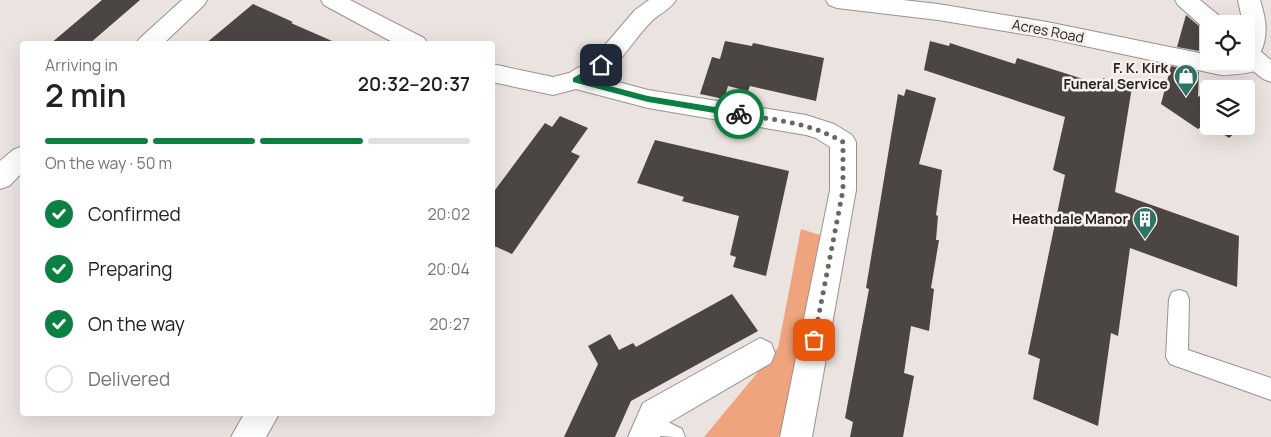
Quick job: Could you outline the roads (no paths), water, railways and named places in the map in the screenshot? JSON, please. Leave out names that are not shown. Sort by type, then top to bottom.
[{"type":"street","points":[[151,41],[196,0]]},
{"type":"street","points":[[332,0],[410,41]]},
{"type":"street","points":[[495,89],[500,75],[553,86],[576,80],[601,65],[643,16],[665,0]]},
{"type":"street","name":"Acres Road","points":[[837,0],[938,12],[1046,30],[1221,66],[1240,66],[1256,60]]},
{"type":"street","points":[[1186,0],[1204,15]]},
{"type":"street","points":[[1249,0],[1256,34],[1256,60]]},
{"type":"street","points":[[576,80],[648,99],[806,125],[825,131],[843,142],[843,190],[796,437]]},
{"type":"street","points":[[0,178],[20,160]]},
{"type":"street","points":[[656,433],[654,414],[760,353]]},
{"type":"street","points":[[247,437],[262,416]]},
{"type":"lane","points":[[1179,299],[1177,357],[1271,390]]},
{"type":"place","name":"F. K. Kirk Funeral Service","points":[[1186,97]]},
{"type":"place","name":"Heathdale Manor","points":[[1145,240]]}]
